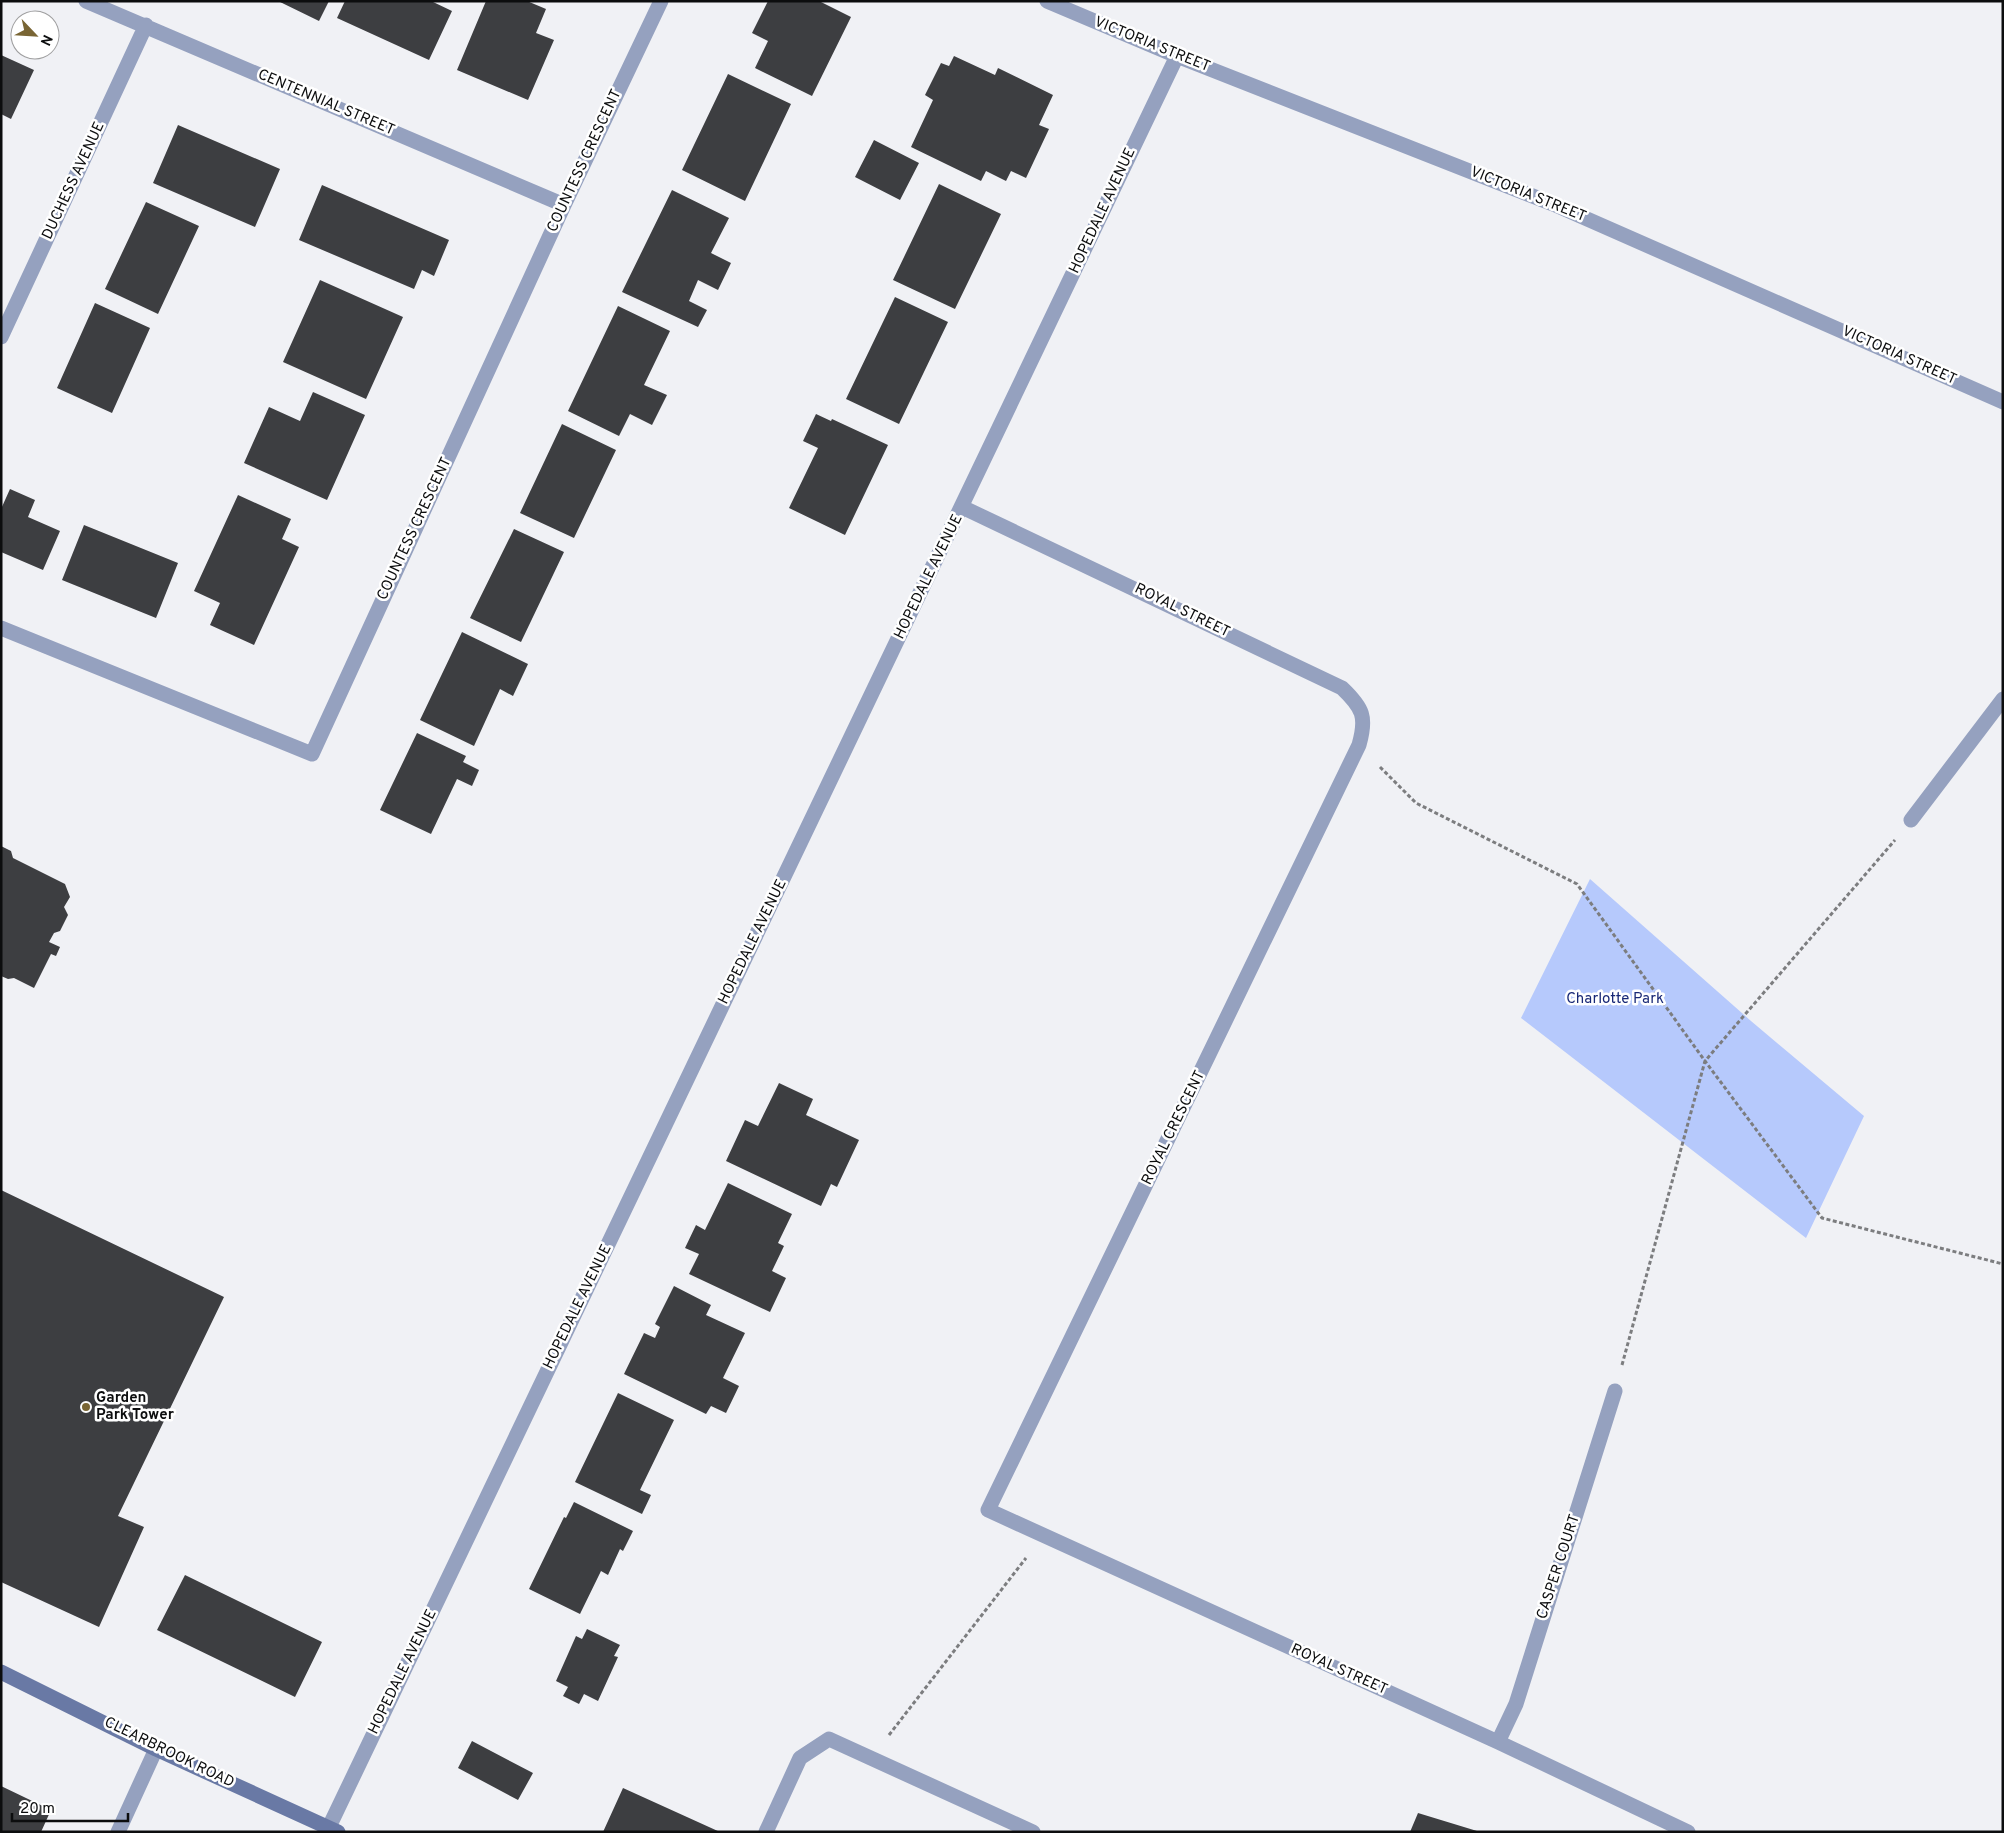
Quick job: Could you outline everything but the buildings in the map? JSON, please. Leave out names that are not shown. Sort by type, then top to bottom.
[{"type":"main road","name":"CLEARBROOK ROAD","points":[[1,1672],[156,1748],[333,1830]]},
{"type":"street","name":"CENTENNIAL STREET","points":[[86,1],[564,205]]},
{"type":"street","name":"COUNTESS CRESCENT","points":[[1,628],[312,754],[564,205],[661,1]]},
{"type":"street","name":"VICTORIA STREET","points":[[1047,1],[1177,56],[1553,204],[2003,402]]},
{"type":"street","name":"DUCHESS AVENUE","points":[[1,337],[146,25]]},
{"type":"street","name":"HOPEDALE AVENUE","points":[[333,1830],[1177,56]]},
{"type":"street","name":"ROYAL STREET","points":[[962,507],[1342,688],[1364,714],[1364,730],[1359,745]]},
{"type":"street","points":[[1911,820],[2003,699]]},
{"type":"street","name":"ROYAL CRESCENT","points":[[988,1510],[1359,745]]},
{"type":"street","name":"CASPER COURT","points":[[1498,1742],[1516,1704],[1615,1391]]},
{"type":"street","name":"ROYAL STREET","points":[[988,1510],[1498,1742],[1688,1832]]},
{"type":"street","points":[[766,1832],[800,1758],[829,1739],[1033,1832]]},
{"type":"street","points":[[118,1832],[156,1748]]},
{"type":"path","points":[[1359,745],[1416,804],[1577,884],[1822,1218],[2003,1264]]},
{"type":"path","points":[[1615,1391],[1705,1061],[1911,820]]},
{"type":"path","points":[[872,1758],[1043,1536]]},
{"type":"green space","name":"Charlotte Park","points":[[1590,879],[1751,1021],[1864,1116],[1806,1238],[1521,1018]]},
{"type":"place","name":"Garden Park Tower","points":[[86,1407]]}]
